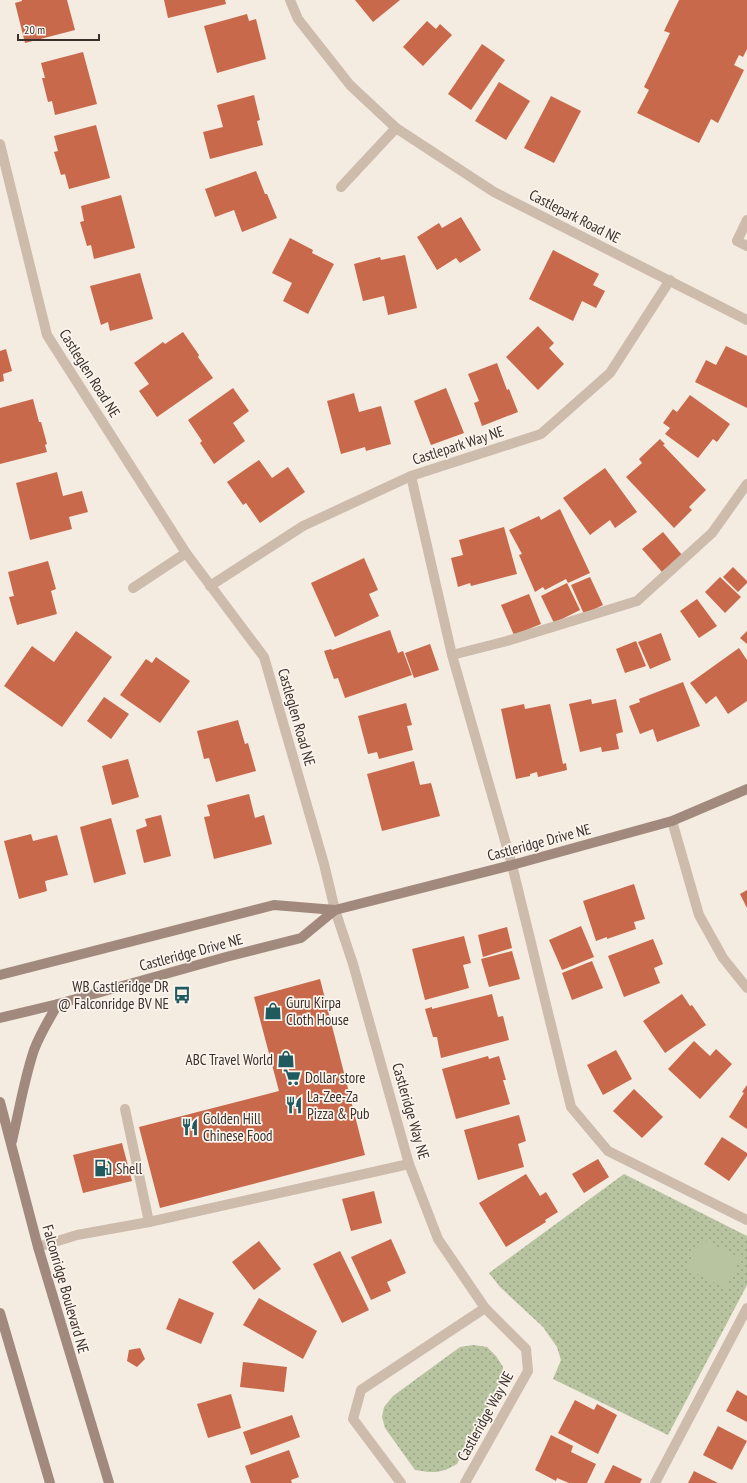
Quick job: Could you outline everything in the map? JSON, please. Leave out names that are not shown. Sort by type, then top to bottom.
[{"type":"street","name":"Castlepark Road NE","points":[[290,0],[298,19],[350,85],[396,128],[494,192],[747,320]]},
{"type":"street","points":[[341,187],[396,128]]},
{"type":"street","name":"Castleglen Road NE","points":[[0,144],[48,335],[186,553],[264,657],[324,864],[335,910]]},
{"type":"street","points":[[747,220],[737,241],[747,246]]},
{"type":"street","name":"Castlepark Way NE","points":[[210,586],[303,526],[411,476],[541,434],[610,373],[670,280]]},
{"type":"street","points":[[411,476],[452,654],[512,865],[571,1107],[608,1151],[747,1220]]},
{"type":"street","points":[[452,654],[507,641],[636,601],[712,533],[747,484]]},
{"type":"street","points":[[133,588],[186,553]]},
{"type":"street","name":"Castleridge Drive NE","points":[[0,975],[274,905],[335,910],[672,822],[747,789]]},
{"type":"street","points":[[672,822],[699,915],[723,958],[747,988]]},
{"type":"street","name":"Castleridge Drive NE","points":[[0,1018],[58,1004],[226,957],[301,938],[335,910]]},
{"type":"street","name":"Castleridge Way NE","points":[[335,910],[353,964],[409,1164],[438,1239],[485,1308],[526,1349],[528,1371],[465,1483]]},
{"type":"street","points":[[12,1143],[34,1050],[45,1026],[58,1004]]},
{"type":"street","name":"Falconridge Boulevard NE","points":[[0,1102],[12,1143],[38,1247],[109,1483]]},
{"type":"street","points":[[125,1109],[149,1222]]},
{"type":"street","points":[[38,1247],[77,1235],[149,1222],[409,1164]]},
{"type":"street","points":[[400,1483],[353,1419],[361,1390],[485,1308]]},
{"type":"street","points":[[655,1483],[747,1308]]},
{"type":"street","points":[[0,1313],[50,1483]]},
{"type":"green space","points":[[624,1174],[747,1236],[747,1285],[668,1435],[553,1379],[561,1360],[557,1347],[543,1327],[500,1287],[489,1273]]},
{"type":"green space","points":[[701,1239],[741,1258],[726,1288],[686,1268]]},
{"type":"green space","points":[[473,1345],[487,1347],[496,1356],[503,1367],[502,1381],[457,1464],[446,1470],[437,1472],[415,1470],[385,1428],[382,1417],[384,1407],[393,1396],[460,1347]]},
{"type":"building","points":[[22,0],[67,0],[75,30],[25,43],[15,3]]},
{"type":"building","points":[[164,0],[225,0],[226,4],[168,18]]},
{"type":"building","points":[[355,0],[400,0],[373,22]]},
{"type":"building","points":[[679,0],[747,0],[747,49],[743,57],[739,55],[734,65],[744,70],[718,123],[711,119],[699,143],[637,113],[649,90],[644,87],[670,33],[664,31]]},
{"type":"building","points":[[247,14],[249,21],[256,19],[266,59],[217,73],[204,26]]},
{"type":"building","points":[[427,21],[436,29],[440,24],[452,35],[423,66],[403,47]]},
{"type":"building","points":[[482,44],[505,60],[471,110],[448,94]]},
{"type":"building","points":[[83,52],[97,104],[55,115],[52,101],[48,102],[42,78],[45,78],[41,63]]},
{"type":"building","points":[[499,82],[530,101],[506,140],[475,121]]},
{"type":"building","points":[[254,95],[260,120],[257,121],[263,145],[210,159],[203,132],[223,127],[217,105]]},
{"type":"building","points":[[551,96],[581,111],[554,163],[524,148]]},
{"type":"building","points":[[96,125],[110,178],[69,189],[65,174],[61,175],[54,152],[58,151],[54,136]]},
{"type":"building","points":[[256,171],[277,218],[242,232],[234,210],[215,217],[205,189]]},
{"type":"building","points":[[121,195],[135,248],[94,259],[91,245],[87,246],[80,222],[84,221],[81,206]]},
{"type":"building","points":[[461,217],[481,250],[460,263],[456,258],[437,270],[417,237],[439,223],[442,228]]},
{"type":"building","points":[[290,238],[313,250],[312,253],[334,264],[308,314],[283,301],[292,283],[272,273]]},
{"type":"building","points":[[553,250],[599,274],[593,285],[605,291],[596,308],[582,301],[573,321],[529,299]]},
{"type":"building","points":[[405,255],[417,308],[388,315],[384,296],[363,301],[354,264],[380,257],[381,260]]},
{"type":"building","points":[[140,273],[153,319],[110,331],[108,322],[101,325],[90,286]]},
{"type":"building","points":[[538,326],[554,343],[549,348],[564,364],[538,390],[506,357]]},
{"type":"building","points":[[183,332],[213,378],[157,417],[139,391],[149,384],[134,363],[163,342],[165,344]]},
{"type":"building","points":[[726,346],[747,356],[747,408],[695,382],[706,360],[716,365]]},
{"type":"building","points":[[6,349],[12,371],[3,374],[4,381],[0,382],[0,351]]},
{"type":"building","points":[[497,363],[507,390],[509,389],[518,412],[482,426],[474,403],[479,401],[468,374]]},
{"type":"building","points":[[233,388],[249,411],[233,423],[245,441],[214,464],[200,443],[202,441],[188,420]]},
{"type":"building","points":[[446,388],[464,433],[431,445],[414,401]]},
{"type":"building","points":[[354,393],[359,412],[381,406],[391,444],[366,451],[365,447],[341,454],[327,401]]},
{"type":"building","points":[[690,395],[730,424],[717,442],[713,439],[698,458],[665,434],[670,428],[663,423],[673,409],[677,412]]},
{"type":"building","points":[[33,399],[47,444],[45,445],[47,452],[0,464],[0,408]]},
{"type":"building","points":[[660,439],[665,444],[663,445],[706,490],[689,507],[692,510],[674,528],[626,477],[642,463],[639,459]]},
{"type":"building","points":[[259,460],[272,478],[288,467],[305,492],[260,523],[246,503],[243,505],[227,482]]},
{"type":"building","points":[[605,468],[637,512],[615,528],[610,520],[590,535],[563,498]]},
{"type":"building","points":[[57,472],[63,496],[82,491],[88,512],[69,517],[72,529],[30,540],[16,483]]},
{"type":"building","points":[[560,509],[590,573],[568,583],[566,579],[545,590],[543,587],[535,592],[519,555],[522,554],[509,530],[539,516],[541,520]]},
{"type":"building","points":[[504,527],[517,574],[471,586],[470,583],[458,587],[451,558],[463,555],[459,540]]},
{"type":"building","points":[[663,532],[682,555],[662,572],[642,549]]},
{"type":"building","points":[[364,558],[378,590],[369,594],[379,616],[335,637],[311,583]]},
{"type":"building","points":[[48,561],[56,589],[51,591],[57,614],[17,625],[9,597],[14,596],[8,572]]},
{"type":"building","points":[[733,567],[747,581],[747,583],[738,592],[723,577]]},
{"type":"building","points":[[590,577],[603,605],[584,614],[571,585]]},
{"type":"building","points":[[720,577],[741,597],[725,613],[705,592]]},
{"type":"building","points":[[567,583],[580,610],[554,623],[541,596]]},
{"type":"building","points":[[529,594],[541,624],[514,635],[501,605]]},
{"type":"building","points":[[697,599],[717,626],[699,638],[680,611]]},
{"type":"building","points":[[390,630],[398,653],[403,651],[412,675],[345,698],[338,678],[334,679],[324,651],[332,650]]},
{"type":"building","points":[[76,631],[112,657],[62,727],[4,686],[32,646],[54,662]]},
{"type":"building","points":[[747,631],[747,644],[740,638]]},
{"type":"building","points":[[661,633],[671,660],[650,669],[638,642]]},
{"type":"building","points":[[636,641],[646,666],[625,673],[616,649]]},
{"type":"building","points":[[430,644],[439,670],[414,678],[405,653]]},
{"type":"building","points":[[739,648],[747,660],[747,701],[728,714],[716,696],[706,704],[690,683]]},
{"type":"building","points":[[156,657],[190,681],[160,723],[120,695],[146,659],[152,663]]},
{"type":"building","points":[[683,682],[700,726],[657,742],[653,729],[640,734],[629,706],[640,702],[639,699]]},
{"type":"building","points":[[104,697],[129,714],[111,739],[87,721]]},
{"type":"building","points":[[591,699],[592,704],[616,699],[623,732],[616,734],[619,749],[602,752],[601,747],[580,752],[569,704]]},
{"type":"building","points":[[406,703],[412,725],[407,726],[413,750],[379,759],[377,752],[368,754],[358,716]]},
{"type":"building","points":[[524,704],[525,709],[550,704],[563,764],[566,763],[567,770],[538,777],[537,772],[530,774],[530,776],[516,779],[501,709]]},
{"type":"building","points":[[238,720],[245,744],[248,743],[256,771],[216,782],[209,758],[204,759],[197,731]]},
{"type":"building","points":[[128,759],[139,797],[112,805],[102,766]]},
{"type":"building","points":[[414,761],[420,785],[431,783],[440,816],[382,831],[367,774]]},
{"type":"building","points":[[249,794],[255,818],[264,815],[272,844],[214,859],[204,817],[210,816],[207,805]]},
{"type":"building","points":[[161,815],[171,856],[144,863],[136,830],[147,826],[145,819]]},
{"type":"building","points":[[111,818],[126,874],[94,883],[80,827]]},
{"type":"building","points":[[31,834],[33,841],[57,835],[68,875],[45,881],[47,891],[19,899],[4,841]]},
{"type":"building","points":[[634,884],[645,919],[634,922],[636,929],[607,939],[607,937],[596,941],[583,901]]},
{"type":"building","points":[[747,890],[747,908],[740,894]]},
{"type":"building","points":[[581,926],[594,957],[562,970],[549,940]]},
{"type":"building","points":[[507,927],[512,948],[483,957],[478,935]]},
{"type":"building","points":[[464,936],[471,963],[463,965],[469,988],[425,1000],[412,949]]},
{"type":"building","points":[[653,939],[663,964],[654,968],[660,983],[624,997],[608,956]]},
{"type":"building","points":[[512,951],[520,979],[489,987],[481,959]]},
{"type":"building","points":[[592,961],[603,988],[572,1000],[562,973]]},
{"type":"building","points":[[320,979],[365,1155],[160,1208],[139,1127],[279,1091],[254,997]]},
{"type":"building","points":[[492,994],[498,1017],[503,1016],[509,1040],[441,1058],[437,1037],[433,1037],[425,1009],[432,1007],[432,1009]]},
{"type":"building","points":[[682,994],[706,1025],[665,1053],[643,1021]]},
{"type":"building","points":[[694,1041],[710,1056],[716,1049],[732,1064],[700,1099],[668,1069]]},
{"type":"building","points":[[616,1050],[632,1079],[603,1095],[587,1065]]},
{"type":"building","points":[[488,1056],[489,1059],[499,1056],[506,1080],[503,1080],[510,1104],[456,1119],[442,1069]]},
{"type":"building","points":[[747,1085],[747,1129],[729,1117],[744,1093],[742,1092]]},
{"type":"building","points":[[634,1089],[663,1117],[642,1138],[613,1111]]},
{"type":"building","points":[[519,1115],[526,1141],[518,1144],[524,1167],[478,1180],[464,1130]]},
{"type":"building","points":[[722,1137],[747,1153],[747,1156],[729,1181],[704,1164]]},
{"type":"building","name":"Shell","points":[[122,1143],[132,1181],[83,1193],[73,1155]]},
{"type":"building","points":[[598,1159],[609,1177],[584,1193],[572,1174]]},
{"type":"building","points":[[526,1174],[540,1196],[546,1192],[558,1212],[545,1220],[546,1222],[506,1247],[479,1203]]},
{"type":"building","points":[[374,1191],[382,1223],[351,1231],[342,1199]]},
{"type":"building","points":[[391,1239],[406,1273],[387,1282],[391,1291],[371,1300],[351,1257]]},
{"type":"building","points":[[259,1241],[281,1269],[254,1290],[232,1262]]},
{"type":"building","points":[[340,1251],[369,1310],[342,1323],[313,1264]]},
{"type":"building","points":[[179,1298],[214,1313],[201,1344],[166,1329]]},
{"type":"building","points":[[259,1298],[317,1331],[303,1359],[243,1325]]},
{"type":"building","points":[[140,1348],[145,1359],[137,1367],[127,1361],[129,1350]]},
{"type":"building","points":[[243,1362],[287,1367],[284,1392],[240,1387]]},
{"type":"building","points":[[737,1390],[747,1396],[747,1422],[726,1411]]},
{"type":"building","points":[[231,1394],[241,1428],[208,1438],[197,1404]]},
{"type":"building","points":[[575,1400],[594,1410],[597,1404],[617,1415],[598,1454],[558,1433]]},
{"type":"building","points":[[292,1415],[300,1437],[251,1455],[243,1432]]},
{"type":"building","points":[[718,1426],[747,1441],[732,1470],[703,1455]]},
{"type":"building","points":[[551,1435],[573,1446],[571,1452],[596,1464],[587,1483],[569,1483],[557,1478],[556,1481],[535,1470]]},
{"type":"building","points":[[289,1450],[299,1477],[291,1480],[292,1483],[251,1483],[245,1466]]},
{"type":"building","points":[[613,1465],[642,1479],[640,1483],[604,1483]]},
{"type":"building","points":[[694,1471],[718,1483],[688,1483]]},
{"type":"place","name":"WB Castleridge DR @ Falconridge BV NE","points":[[182,995]]},
{"type":"place","name":"Guru Kirpa Cloth House","points":[[273,1011]]},
{"type":"place","name":"ABC Travel World","points":[[286,1059]]},
{"type":"place","name":"Dollar store","points":[[292,1077]]},
{"type":"place","name":"La-Zee-Za Pizza & Pub","points":[[294,1105]]},
{"type":"place","name":"Golden Hill Chinese Food","points":[[190,1127]]},
{"type":"place","name":"Shell","points":[[103,1168]]}]
